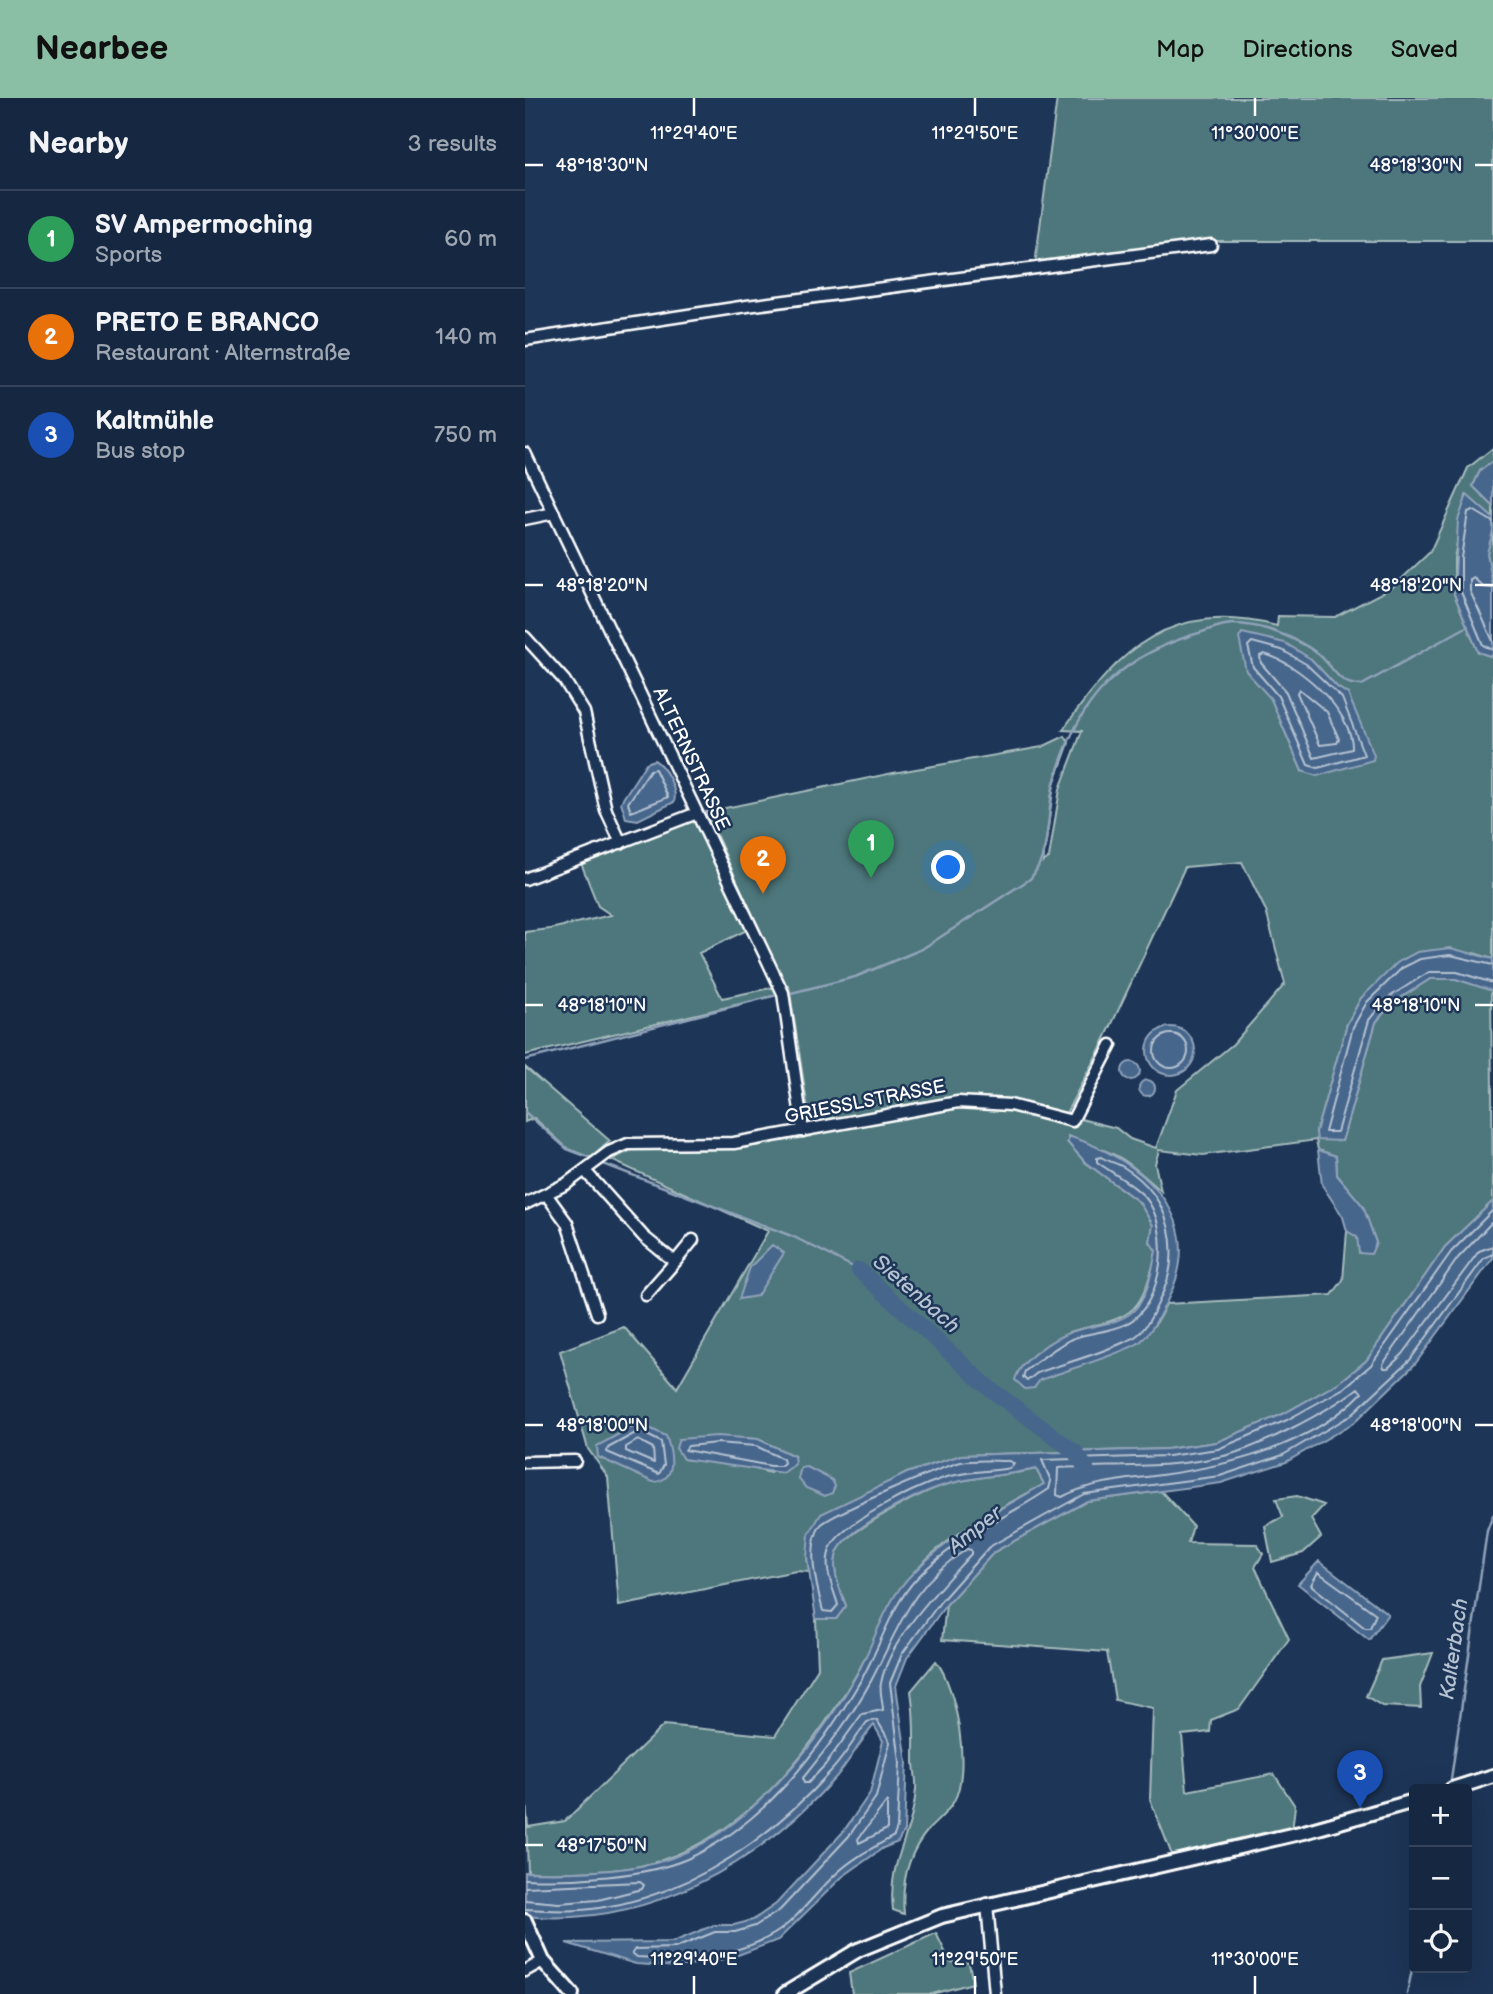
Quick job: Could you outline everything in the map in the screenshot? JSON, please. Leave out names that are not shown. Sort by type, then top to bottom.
[{"type":"main road","points":[[1468,1784],[1493,1776]]},
{"type":"main road","points":[[785,1994],[858,1950],[905,1929],[987,1904],[1291,1835],[1409,1802]]},
{"type":"main road","points":[[525,1922],[543,1961],[572,1994]]},
{"type":"street","points":[[525,340],[747,306],[1211,245]]},
{"type":"street","name":"ALTERNSTRASSE","points":[[525,453],[783,993],[803,1131]]},
{"type":"street","points":[[525,519],[554,513]]},
{"type":"street","points":[[525,637],[578,697],[584,712],[606,810],[621,843]]},
{"type":"street","points":[[525,879],[697,813]]},
{"type":"street","name":"GRIESSLSTRASSE","points":[[525,1204],[586,1172],[609,1152],[628,1144],[734,1143],[924,1107],[972,1102],[1010,1105],[1072,1121],[1111,1045]]},
{"type":"street","points":[[586,1172],[644,1237],[675,1262]]},
{"type":"street","points":[[546,1194],[568,1223],[597,1314]]},
{"type":"street","points":[[646,1295],[693,1240]]},
{"type":"street","points":[[525,1462],[575,1461]]},
{"type":"street","points":[[987,1904],[995,1994]]},
{"type":"street","points":[[525,1970],[543,1961]]},
{"type":"green space","points":[[1057,98],[1493,98],[1493,241],[1210,241],[1035,265]]},
{"type":"green space","points":[[1493,448],[1493,461],[1480,471],[1473,486],[1493,506],[1493,518],[1466,496],[1454,558],[1454,594],[1478,652],[1493,657],[1493,959],[1474,953],[1361,998],[1347,1024],[1316,1132],[1342,1141],[1376,1022],[1391,1004],[1430,979],[1456,979],[1491,990],[1493,1201],[1445,1247],[1366,1361],[1340,1382],[1283,1414],[1217,1442],[1167,1449],[961,1455],[907,1473],[871,1493],[807,1557],[809,1572],[796,1571],[619,1606],[608,1477],[588,1449],[560,1351],[624,1327],[677,1388],[768,1231],[611,1160],[635,1148],[743,1148],[812,1136],[789,986],[785,987],[706,812],[893,773],[1042,747],[1065,736],[1069,743],[1054,784],[1043,862],[1049,858],[1060,789],[1082,731],[1063,730],[1106,675],[1128,654],[1152,637],[1178,626],[1207,620],[1240,620],[1277,626],[1278,616],[1335,617],[1393,587],[1430,552],[1468,468]],"holes":[[[1311,659],[1347,694],[1302,771],[1271,699]],[[1242,862],[1266,911],[1285,984],[1233,1044],[1177,1090],[1156,1148],[1130,1139],[1116,1128],[1065,1115],[1103,1043],[1185,867]],[[1316,1140],[1318,1150],[1336,1156],[1337,1175],[1363,1207],[1376,1243],[1347,1231],[1343,1280],[1332,1295],[1166,1304],[1157,1322],[1139,1343],[1040,1380],[1069,1332],[1108,1322],[1131,1311],[1145,1290],[1157,1251],[1150,1242],[1153,1225],[1139,1202],[1085,1162],[1068,1143],[1096,1147],[1119,1157],[1161,1191],[1155,1164],[1159,1150],[1203,1155]],[[743,1438],[758,1439],[794,1456],[770,1473],[739,1465],[683,1459]]]},
{"type":"green space","points":[[1493,531],[1493,586],[1487,553]]},
{"type":"green space","points":[[694,818],[749,929],[699,953],[722,998],[776,987],[777,995],[525,1055],[525,932],[611,915],[598,906],[581,863],[641,836]]},
{"type":"green space","points":[[525,1067],[610,1141],[591,1158],[568,1149],[534,1118],[525,1122]]},
{"type":"green space","points":[[1036,1469],[1044,1484],[958,1534],[927,1559],[905,1582],[856,1675],[816,1736],[768,1792],[741,1816],[711,1837],[679,1854],[644,1865],[603,1871],[528,1872],[525,1790],[528,1827],[565,1821],[664,1725],[775,1736],[818,1668],[816,1619],[836,1619],[846,1606],[836,1578],[835,1563],[839,1549],[846,1541],[887,1512],[945,1485]]},
{"type":"green space","points":[[1161,1491],[1193,1526],[1188,1543],[1257,1544],[1263,1554],[1255,1567],[1289,1639],[1239,1709],[1211,1720],[1210,1732],[1182,1735],[1187,1791],[1274,1774],[1295,1806],[1292,1831],[1172,1855],[1150,1799],[1153,1708],[1115,1700],[1107,1652],[942,1640],[946,1605],[994,1552],[1087,1501]]},
{"type":"green space","points":[[1297,1496],[1324,1505],[1311,1519],[1321,1537],[1303,1553],[1272,1562],[1265,1526],[1283,1517],[1276,1499]]},
{"type":"green space","points":[[1433,1653],[1420,1687],[1421,1708],[1382,1706],[1366,1696],[1382,1660]]},
{"type":"green space","points":[[936,1661],[950,1690],[959,1730],[959,1787],[954,1801],[915,1848],[905,1880],[904,1914],[893,1910],[892,1893],[916,1789],[911,1691]]},
{"type":"green space","points":[[936,1933],[950,1962],[969,1963],[973,1983],[932,1994],[852,1994],[849,1973]]},
{"type":"water","points":[[1493,461],[1493,506],[1473,486],[1480,471]]},
{"type":"water","points":[[1467,495],[1493,518],[1493,531],[1487,553],[1493,586],[1493,657],[1478,652],[1454,594],[1458,520]]},
{"type":"water","points":[[1242,633],[1285,643],[1311,659],[1337,687],[1348,694],[1374,755],[1373,760],[1317,776],[1302,771],[1271,699],[1246,671],[1239,638]]},
{"type":"water","points":[[654,760],[670,779],[674,802],[638,820],[626,818],[621,802],[646,763]]},
{"type":"water","points":[[1450,948],[1493,959],[1493,991],[1456,979],[1430,979],[1391,1004],[1376,1022],[1342,1141],[1317,1140],[1316,1132],[1347,1024],[1361,998],[1398,962],[1417,952]]},
{"type":"water","points":[[1171,1027],[1188,1034],[1195,1051],[1188,1068],[1171,1075],[1154,1068],[1147,1051],[1154,1034]]},
{"type":"water","points":[[1131,1062],[1137,1065],[1140,1071],[1137,1077],[1131,1080],[1125,1077],[1122,1071],[1125,1065]]},
{"type":"water","points":[[1147,1080],[1153,1082],[1153,1094],[1147,1096],[1141,1094],[1139,1088],[1141,1082]]},
{"type":"water","points":[[1068,1136],[1119,1159],[1142,1175],[1160,1194],[1173,1216],[1180,1240],[1179,1267],[1160,1315],[1140,1342],[1040,1380],[1034,1388],[1025,1389],[1015,1380],[1023,1365],[1038,1351],[1071,1332],[1123,1318],[1137,1307],[1147,1287],[1156,1251],[1150,1242],[1153,1225],[1139,1202],[1085,1162],[1068,1143]]},
{"type":"water","points":[[1318,1150],[1336,1156],[1337,1175],[1363,1206],[1376,1243],[1371,1254],[1359,1253],[1357,1237],[1347,1231],[1343,1217],[1322,1185]]},
{"type":"water","name":"Amper","points":[[1493,1201],[1493,1258],[1415,1364],[1355,1422],[1286,1462],[1221,1483],[1087,1501],[994,1552],[946,1605],[907,1658],[896,1686],[907,1762],[904,1831],[898,1842],[883,1848],[842,1877],[778,1940],[730,1958],[678,1967],[636,1964],[566,1943],[673,1942],[714,1925],[734,1925],[753,1920],[776,1904],[843,1832],[870,1793],[883,1741],[874,1725],[841,1771],[805,1809],[771,1838],[735,1863],[656,1901],[614,1912],[570,1917],[525,1916],[525,1872],[583,1872],[641,1866],[675,1857],[708,1840],[738,1819],[794,1765],[818,1734],[857,1674],[895,1596],[913,1573],[959,1535],[1044,1484],[1036,1469],[956,1482],[920,1495],[871,1521],[846,1540],[836,1556],[836,1578],[846,1606],[836,1619],[816,1619],[807,1557],[809,1534],[821,1514],[907,1473],[961,1455],[1167,1449],[1217,1442],[1283,1414],[1340,1382],[1366,1361],[1445,1247]]},
{"type":"water","points":[[772,1245],[784,1253],[757,1296],[739,1299],[750,1267]]},
{"type":"water","points":[[639,1423],[666,1436],[671,1465],[666,1477],[661,1480],[653,1482],[598,1457],[597,1446]]},
{"type":"water","points":[[717,1436],[758,1439],[794,1456],[795,1464],[783,1473],[683,1459],[676,1448],[679,1439]]},
{"type":"water","points":[[807,1467],[832,1480],[835,1486],[832,1493],[825,1496],[806,1488],[798,1478],[801,1468]]},
{"type":"water","points":[[1319,1561],[1388,1614],[1369,1640],[1298,1584]]},
{"type":"waterway","points":[[791,993],[855,977],[922,949],[1030,879],[1042,858],[1054,783],[1074,730],[1102,689],[1120,672],[1141,658],[1192,635],[1228,624],[1244,625],[1277,632],[1299,642],[1323,658],[1342,679],[1362,685],[1468,626]]},
{"type":"waterway","points":[[525,1060],[777,995]]},
{"type":"waterway","name":"Sietenbach","points":[[525,1112],[567,1149],[591,1158]]},
{"type":"waterway","name":"Sietenbach","points":[[601,1163],[794,1237],[859,1270]]},
{"type":"waterway","name":"Sietenbach","points":[[859,1270],[989,1388],[1075,1452],[1086,1468]]},
{"type":"waterway","name":"Kalterbach","points":[[1450,1784],[1487,1531],[1493,1515]]},
{"type":"waterway","name":"Kalterbach","points":[[1407,1994],[1411,1973]]},
{"type":"place","name":"SV Ampermoching","points":[[871,878]]},
{"type":"place","name":"PRETO E BRANCO","points":[[763,894]]},
{"type":"place","name":"Kaltmühle","points":[[1360,1808]]}]
